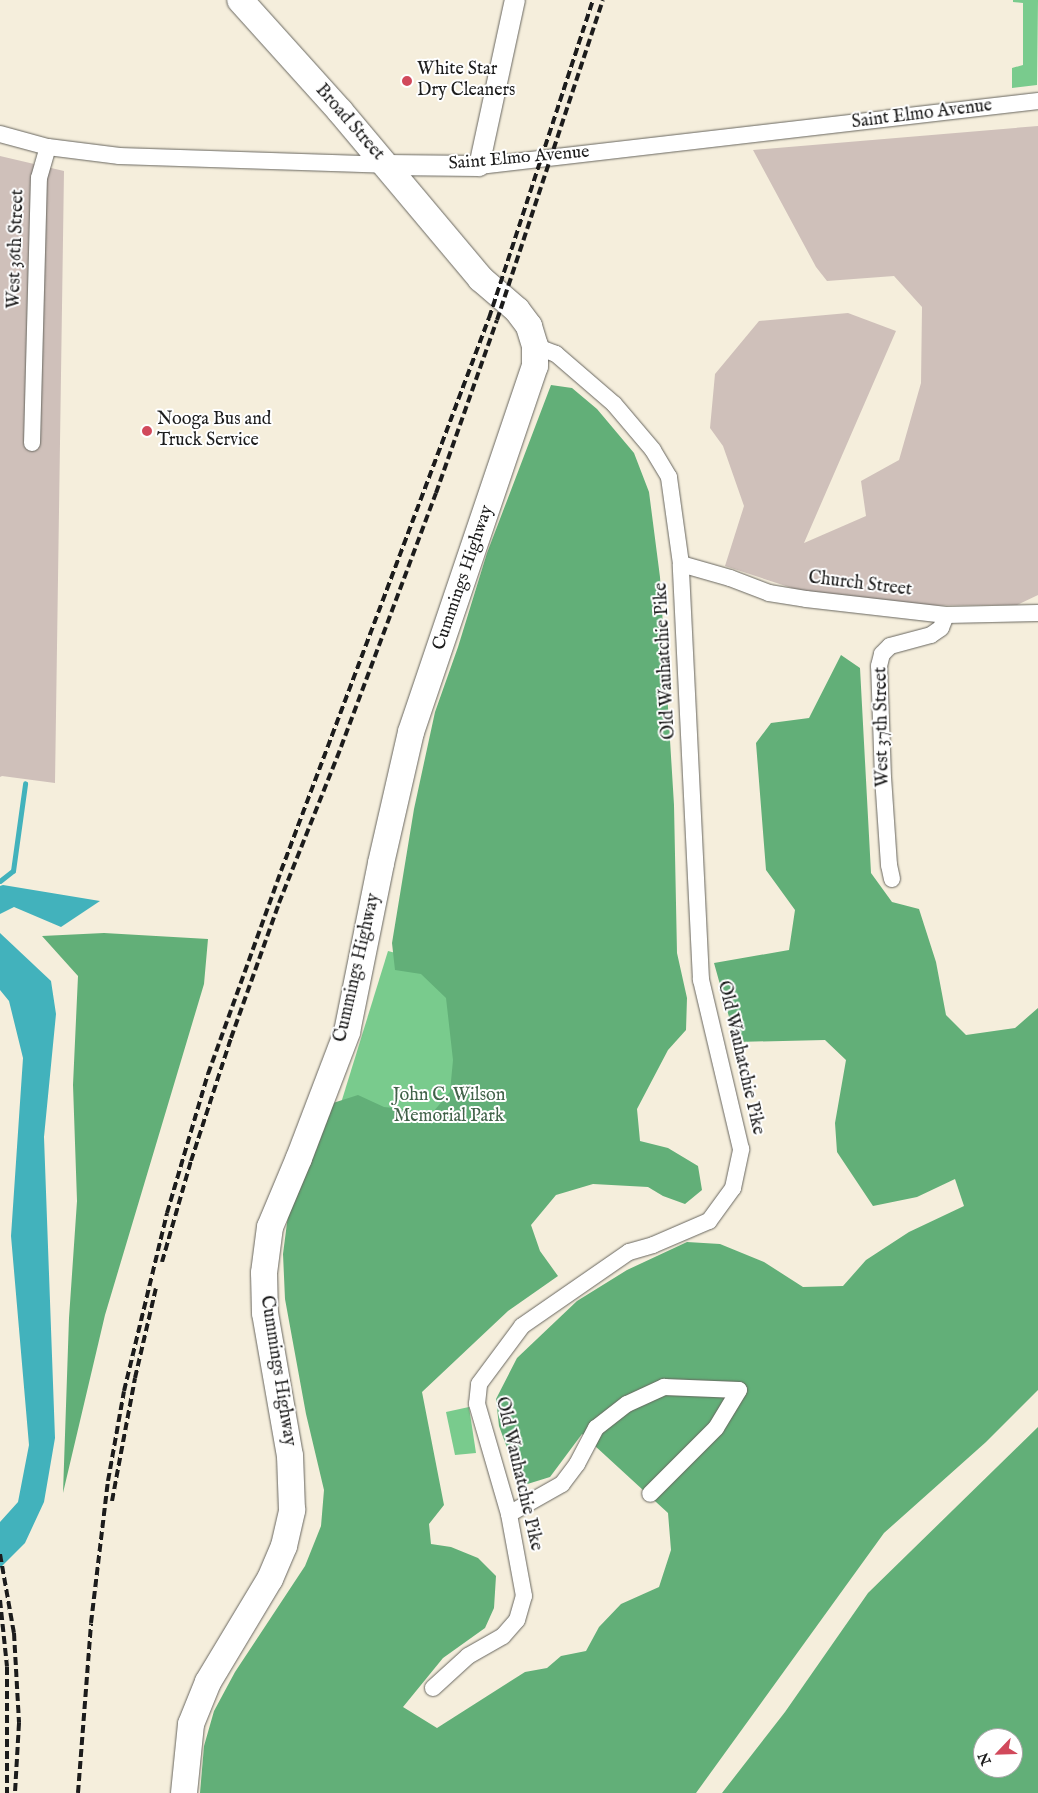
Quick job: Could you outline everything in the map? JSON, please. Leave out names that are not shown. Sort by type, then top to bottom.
[{"type":"main road","name":"Broad Street","points":[[240,0],[340,111],[456,248]]},
{"type":"main road","name":"Cummings Highway","points":[[184,1793],[191,1724],[208,1682],[270,1579],[284,1546],[292,1510],[290,1456],[265,1313],[264,1273],[270,1227],[299,1158],[347,1032],[381,863],[411,732],[536,366],[535,346],[529,326],[517,310],[482,279],[456,248]]},
{"type":"street","points":[[479,166],[515,0]]},
{"type":"street","name":"Saint Elmo Avenue","points":[[0,134],[48,147],[118,156],[385,165],[479,166],[1038,102]]},
{"type":"street","name":"West 36th Street","points":[[32,443],[39,178],[48,147]]},
{"type":"street","name":"Old Wauhatchie Pike","points":[[433,1688],[468,1656],[504,1636],[517,1620],[524,1596],[509,1514],[477,1404],[479,1384],[522,1326],[629,1252],[653,1245],[709,1221],[733,1188],[741,1149],[701,980],[682,564],[669,478],[653,450],[614,404],[556,354],[535,346]]},
{"type":"street","name":"Church Street","points":[[682,564],[730,578],[769,593],[946,615],[1038,614]]},
{"type":"street","name":"West 37th Street","points":[[892,879],[889,865],[883,778],[879,666],[882,654],[890,646],[931,635],[941,628],[946,615]]},
{"type":"street","points":[[509,1514],[562,1484],[577,1464],[596,1428],[627,1404],[664,1386],[739,1390],[716,1428],[650,1494]]},
{"type":"shaded area","points":[[1038,126],[1038,595],[1017,605],[891,606],[798,590],[725,566],[744,506],[723,446],[710,428],[715,374],[759,321],[848,313],[896,331],[804,543],[866,516],[861,481],[899,460],[921,383],[922,307],[894,276],[827,281],[816,267],[753,150]]},
{"type":"shaded area","points":[[0,156],[64,171],[55,783],[0,777]]},
{"type":"green space","points":[[1013,0],[1038,0],[1037,85],[1012,88],[1012,68],[1023,65],[1023,3],[1013,2]]},
{"type":"green space","name":"John C. Wilson Memorial Park","points":[[551,385],[572,388],[597,409],[634,453],[649,492],[660,577],[674,805],[677,953],[687,998],[686,1030],[668,1050],[637,1109],[640,1141],[668,1148],[698,1166],[702,1190],[685,1204],[663,1196],[648,1187],[593,1184],[556,1195],[531,1225],[540,1251],[558,1276],[508,1311],[422,1392],[444,1505],[429,1524],[431,1544],[451,1547],[478,1558],[496,1576],[494,1608],[485,1628],[443,1658],[403,1707],[437,1728],[525,1672],[547,1668],[561,1656],[586,1651],[599,1627],[621,1604],[659,1587],[671,1550],[668,1513],[582,1434],[550,1477],[521,1486],[499,1426],[496,1399],[517,1358],[577,1301],[627,1270],[687,1242],[720,1244],[764,1262],[803,1287],[843,1286],[866,1260],[909,1232],[964,1206],[955,1179],[917,1197],[873,1206],[837,1152],[835,1123],[846,1060],[825,1040],[736,1042],[714,963],[789,950],[795,910],[766,870],[756,743],[771,723],[809,718],[841,655],[860,668],[871,873],[892,902],[919,909],[936,962],[946,1015],[966,1035],[1015,1028],[1038,1008],[1038,1390],[986,1442],[884,1533],[696,1793],[200,1793],[204,1746],[214,1711],[235,1672],[305,1566],[321,1526],[324,1490],[306,1414],[285,1299],[283,1254],[288,1215],[333,1103],[358,1095],[384,1107],[433,1112],[450,1092],[453,1060],[446,998],[421,974],[395,970],[392,943],[414,809],[435,712],[458,647],[487,553]]},
{"type":"green space","points":[[104,933],[208,939],[204,984],[105,1315],[63,1493],[69,1318],[77,1201],[73,1085],[78,976],[42,936]]},
{"type":"green space","name":"John C. Wilson Memorial Park","points":[[388,951],[457,969],[569,1170],[337,1116]]},
{"type":"green space","points":[[469,1407],[476,1453],[455,1455],[446,1412]]},
{"type":"green space","points":[[1038,1427],[1038,1793],[722,1793],[785,1712],[868,1593]]},
{"type":"water","points":[[0,886],[100,901],[61,927],[14,907],[0,914]]},
{"type":"water","points":[[0,933],[51,981],[56,1014],[44,1137],[55,1438],[44,1502],[25,1543],[0,1568],[0,1522],[18,1502],[29,1445],[11,1236],[23,1058],[9,1001],[0,990]]},
{"type":"waterway","points":[[0,881],[13,871],[25,784]]},
{"type":"railway","points":[[78,1793],[91,1623],[108,1481],[124,1391],[167,1213],[208,1074],[281,871],[489,318],[593,0]]},
{"type":"railway","points":[[162,1262],[191,1161],[231,1038],[279,903],[341,747],[436,493],[497,320],[603,0]]},
{"type":"railway","points":[[112,1501],[135,1378],[156,1288]]},
{"type":"railway","points":[[0,1554],[14,1633],[19,1723],[15,1793]]},
{"type":"railway","points":[[0,1600],[7,1667],[7,1793]]},
{"type":"place","name":"White Star Dry Cleaners","points":[[407,81]]},
{"type":"place","name":"Nooga Bus and Truck Service","points":[[147,431]]}]
